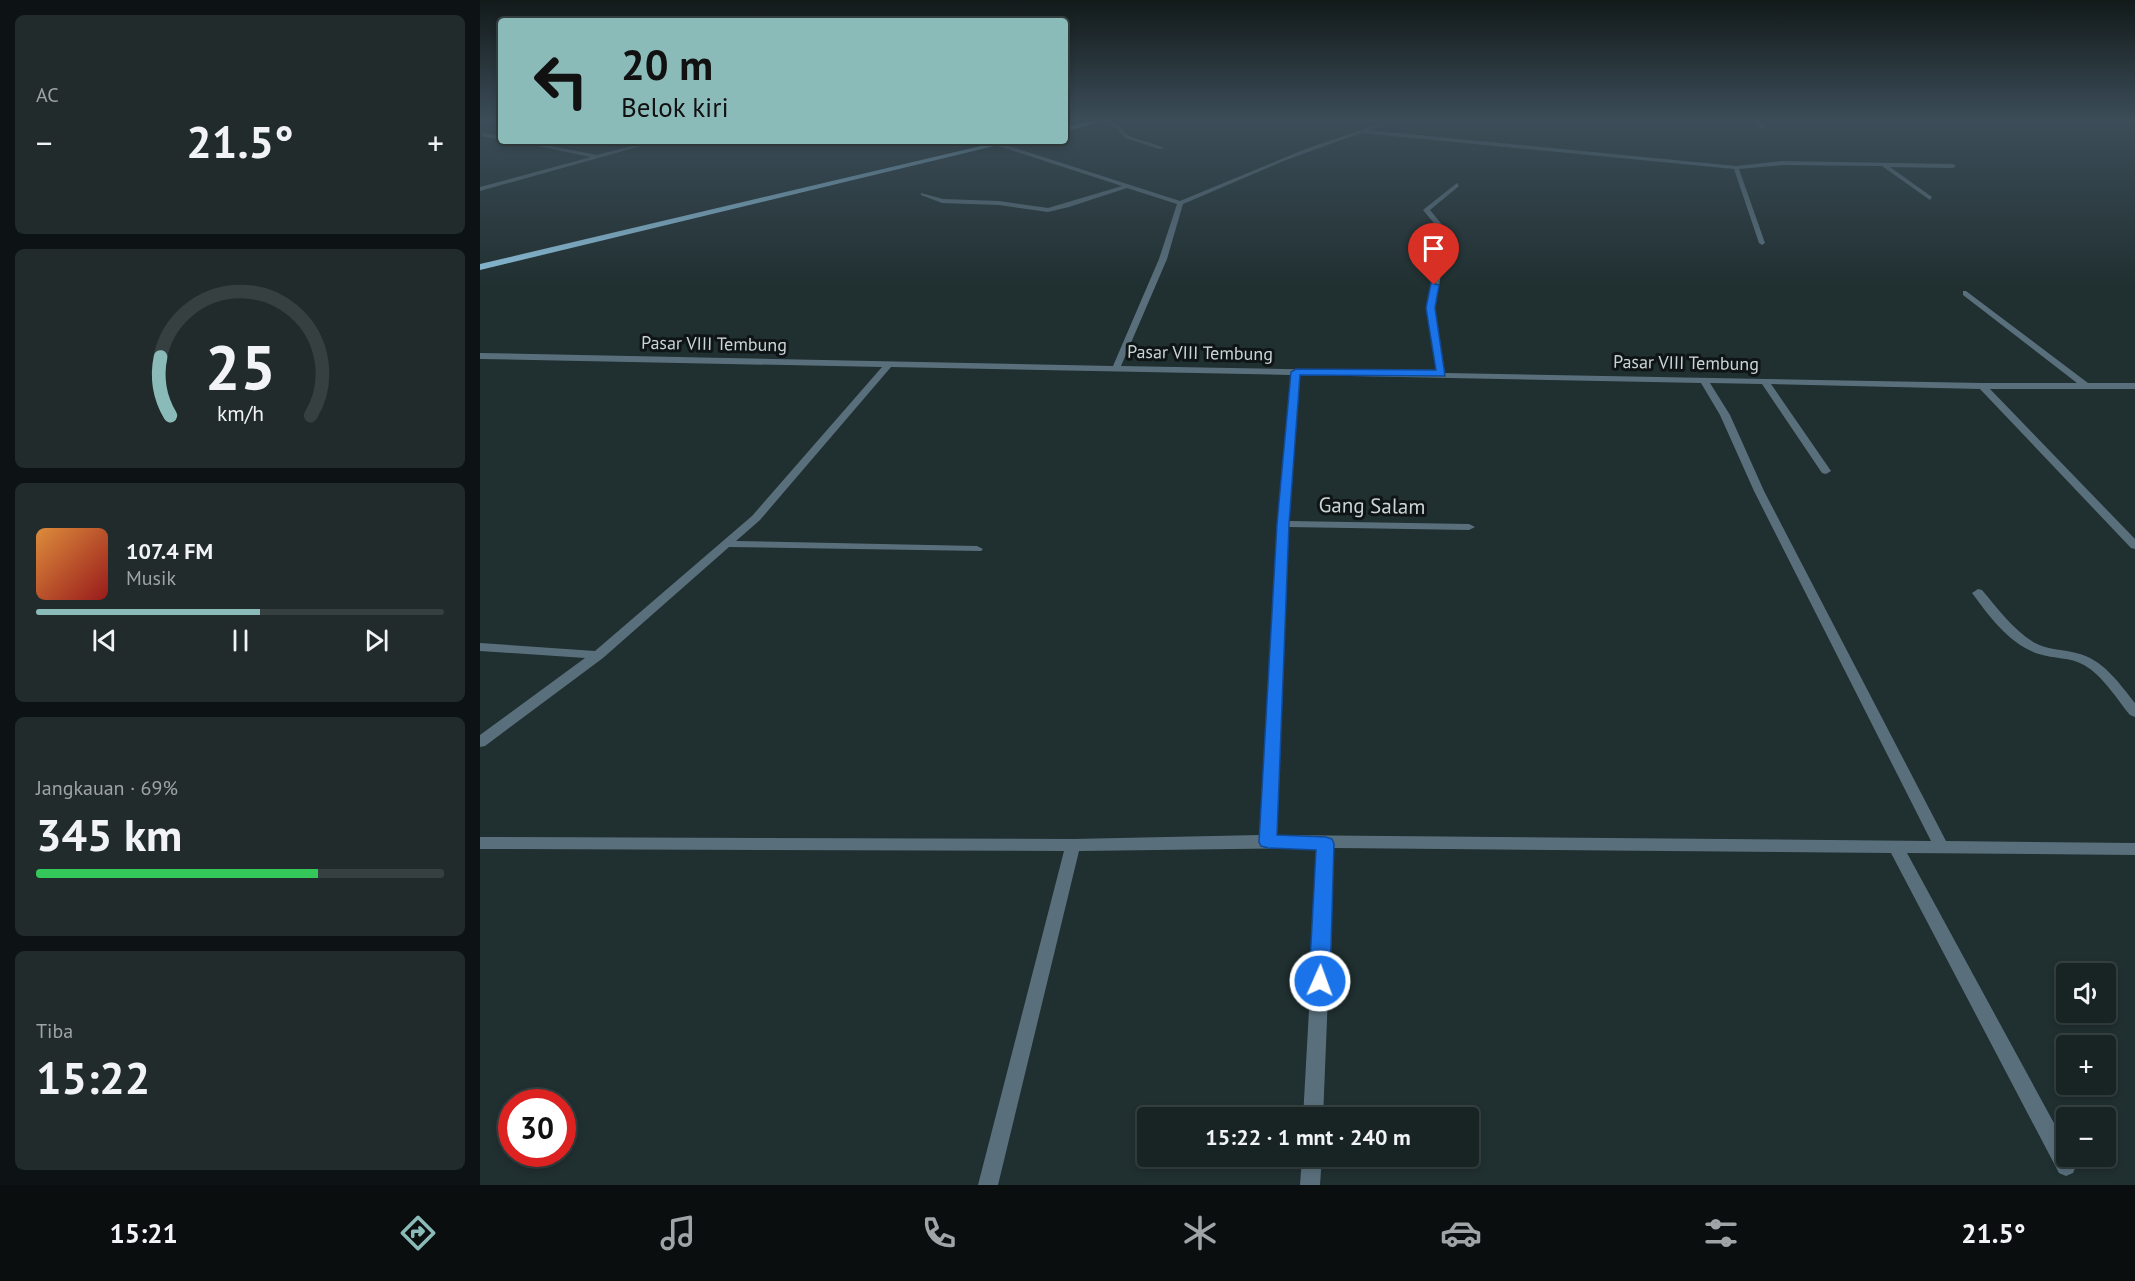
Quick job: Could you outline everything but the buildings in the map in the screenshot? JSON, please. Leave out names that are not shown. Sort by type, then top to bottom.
[{"type":"highway","points":[[480,267],[857,177]]},
{"type":"street","points":[[480,189],[524,177]]},
{"type":"street","points":[[1096,177],[1180,203],[1239,177]]},
{"type":"street","points":[[1739,177],[1761,243]]},
{"type":"street","points":[[1901,177],[1930,198]]},
{"type":"street","points":[[1441,374],[1431,308],[1445,236],[1442,228],[1426,210],[1457,185]]},
{"type":"street","points":[[923,194],[942,201],[999,203],[1048,210],[1067,207],[1125,187]]},
{"type":"street","points":[[1116,368],[1163,259],[1180,203]]},
{"type":"street","points":[[1966,293],[2086,386]]},
{"type":"street","name":"Pasar VIII Tembung","points":[[480,356],[1982,386],[2135,386]]},
{"type":"street","points":[[480,742],[598,655],[756,518],[889,364]]},
{"type":"street","points":[[1268,842],[1283,524],[1296,372]]},
{"type":"street","points":[[1704,380],[1725,415],[1759,491],[1942,848]]},
{"type":"street","points":[[1764,381],[1826,471]]},
{"type":"street","points":[[1982,386],[2135,546]]},
{"type":"street","name":"Gang Salam","points":[[1283,524],[1469,527]]},
{"type":"street","points":[[726,544],[977,549]]},
{"type":"street","points":[[1978,593],[2008,628],[2023,641],[2042,651],[2081,657],[2094,665],[2135,712]]},
{"type":"street","points":[[480,647],[598,655]]},
{"type":"street","points":[[480,843],[1074,845],[1268,842],[2135,849]]},
{"type":"street","points":[[1314,1107],[1326,844]]},
{"type":"street","points":[[988,1185],[1074,845]]},
{"type":"street","points":[[1896,847],[2056,1147]]},
{"type":"street","points":[[1310,1185],[1311,1167]]},
{"type":"route","points":[[1320,981],[1326,844],[1268,842],[1283,524],[1296,372],[1441,374],[1431,308],[1434,285]]}]
